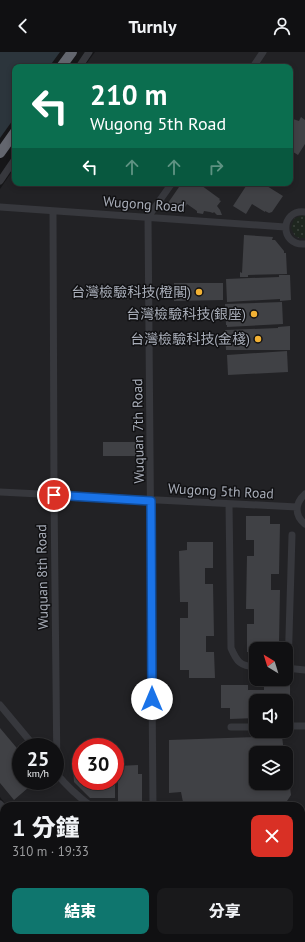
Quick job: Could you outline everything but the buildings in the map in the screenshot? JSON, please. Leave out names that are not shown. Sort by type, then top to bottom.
[{"type":"highway","points":[[63,64],[72,52]]},
{"type":"highway","points":[[0,153],[12,136]]},
{"type":"street","points":[[81,64],[89,52]]},
{"type":"street","points":[[255,64],[263,52]]},
{"type":"street","points":[[0,181],[12,163]]},
{"type":"street","points":[[148,218],[170,186]]},
{"type":"street","name":"Wugong Road","points":[[0,207],[285,227]]},
{"type":"street","name":"Wuquan 8th Road","points":[[52,211],[56,738]]},
{"type":"street","points":[[305,212],[299,212],[291,215],[286,222],[285,227],[289,239],[296,243],[305,244]]},
{"type":"street","name":"Wuquan 7th Road","points":[[148,218],[152,802]]},
{"type":"street","name":"Wugong 5th Road","points":[[0,492],[151,501],[297,507]]},
{"type":"street","points":[[305,494],[300,498],[297,507],[298,517],[305,524]]},
{"type":"street","points":[[229,504],[231,648],[236,659],[245,666],[249,666]]},
{"type":"street","points":[[288,642],[292,535]]},
{"type":"street","points":[[293,669],[305,670]]},
{"type":"street","points":[[0,705],[27,738]]},
{"type":"street","points":[[293,726],[305,726]]},
{"type":"street","points":[[231,727],[249,727]]},
{"type":"street","points":[[64,783],[85,802]]},
{"type":"shaded area","points":[[0,52],[60,52],[51,64],[12,64],[12,121],[0,138]]},
{"type":"shaded area","points":[[95,52],[305,52],[305,802],[4,802],[0,797],[0,189],[12,171],[12,186],[293,186],[293,64],[86,64]]},
{"type":"shaded area","points":[[302,215],[305,216],[305,238],[299,238],[295,236],[291,228],[294,219]]},
{"type":"place","name":"台灣檢驗科技(橙閣)","points":[[199,292]]},
{"type":"place","name":"台灣檢驗科技(銀座)","points":[[254,314]]},
{"type":"place","name":"台灣檢驗科技(金棧)","points":[[258,339]]},
{"type":"route","points":[[54,495],[151,501],[152,699]]}]
